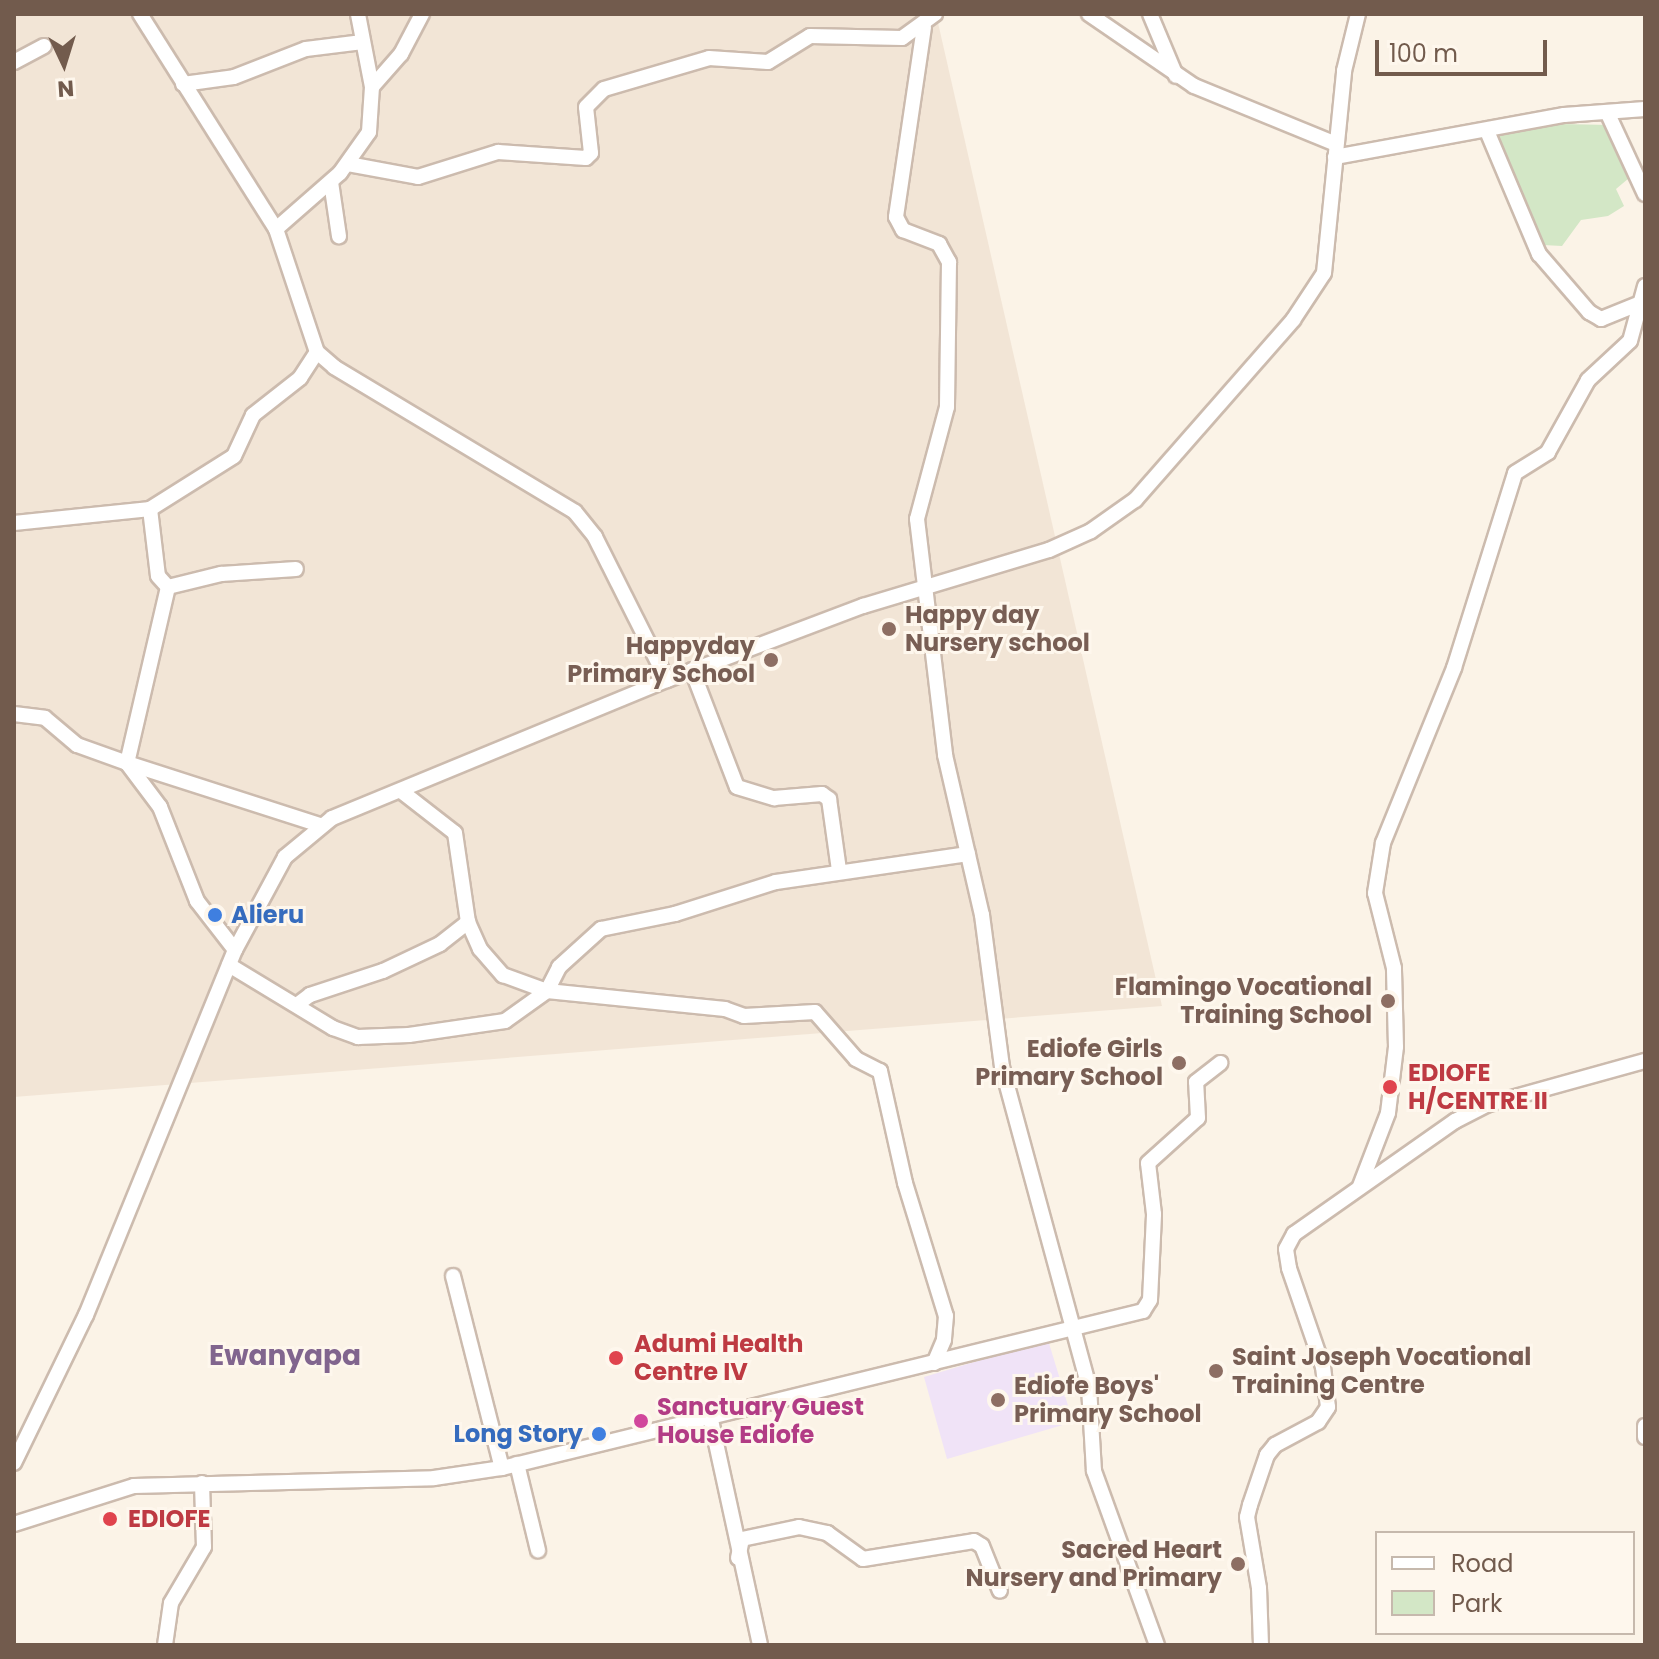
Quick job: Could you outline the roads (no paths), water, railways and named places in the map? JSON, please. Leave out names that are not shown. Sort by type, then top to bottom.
[{"type":"street","points":[[140,14],[276,229],[317,352],[334,367],[575,512],[595,537],[667,680]]},
{"type":"street","points":[[276,229],[331,182],[348,164],[369,132],[372,87],[358,14]]},
{"type":"street","points":[[372,87],[401,54],[422,14]]},
{"type":"street","points":[[348,164],[418,177],[498,152],[586,158],[591,153],[586,107],[604,89],[709,58],[768,62],[810,36],[842,34],[883,41],[924,27],[935,14]]},
{"type":"street","points":[[1089,14],[1176,76],[1336,150],[1487,131],[1564,115],[1645,109]]},
{"type":"street","points":[[1150,14],[1176,76]]},
{"type":"street","points":[[14,1463],[86,1315],[235,950],[271,878],[320,825],[692,670],[923,585],[1049,550],[1091,531],[1135,500],[1309,300],[1324,273],[1344,71],[1358,14]]},
{"type":"street","points":[[924,27],[896,217],[903,230],[939,244],[949,262],[947,407],[918,501],[923,585],[945,755],[997,1002],[1002,1067],[1045,1241],[1076,1330],[1089,1387],[1094,1471],[1157,1645]]},
{"type":"street","points":[[183,84],[234,77],[306,49],[363,42]]},
{"type":"street","points":[[14,62],[44,46]]},
{"type":"street","points":[[1608,114],[1645,194]]},
{"type":"street","points":[[1487,131],[1539,254],[1589,312],[1601,319],[1638,304]]},
{"type":"street","points":[[331,182],[339,236]]},
{"type":"street","points":[[1360,1186],[1393,1094],[1397,996],[1375,893],[1383,843],[1454,668],[1515,473],[1548,452],[1588,380],[1630,341],[1645,286]]},
{"type":"street","points":[[14,523],[150,509],[234,456],[253,415],[300,378],[317,352]]},
{"type":"street","points":[[150,509],[158,576],[168,587]]},
{"type":"street","points":[[168,587],[221,574],[296,569]]},
{"type":"street","points":[[168,587],[127,763],[160,807],[197,901],[235,950]]},
{"type":"street","points":[[692,670],[737,787],[774,798],[822,794],[829,799],[839,870]]},
{"type":"street","points":[[14,714],[45,718],[77,745],[320,825]]},
{"type":"street","points":[[401,791],[458,839],[468,922],[480,949],[503,975],[547,991],[761,1018],[815,1012],[856,1059],[880,1071],[905,1183],[946,1316],[944,1340],[934,1363]]},
{"type":"street","points":[[229,965],[358,1037],[409,1035],[505,1021],[547,991],[559,967],[601,929],[839,870],[968,854]]},
{"type":"street","points":[[298,1004],[310,995],[397,964],[468,922]]},
{"type":"street","points":[[1261,1645],[1259,1588],[1248,1530],[1250,1505],[1267,1455],[1275,1445],[1318,1422],[1328,1407],[1329,1387],[1286,1249],[1294,1234],[1360,1186],[1486,1105],[1645,1061]]},
{"type":"street","points":[[14,1524],[112,1490],[202,1483],[434,1478],[502,1468],[1076,1330],[1147,1307],[1154,1214],[1148,1163],[1198,1118],[1196,1082],[1220,1063]]},
{"type":"street","points":[[453,1276],[502,1468]]},
{"type":"street","points":[[711,1420],[738,1558],[760,1645]]},
{"type":"street","points":[[1645,1426],[1645,1437]]},
{"type":"street","points":[[517,1464],[538,1550]]},
{"type":"street","points":[[165,1645],[171,1603],[204,1547],[202,1483]]},
{"type":"street","points":[[738,1558],[742,1539],[799,1527],[827,1533],[863,1559],[974,1541],[982,1546],[1000,1591]]},
{"type":"place","name":"Happy day Nursery school","points":[[889,629]]},
{"type":"place","name":"Happyday Primary School","points":[[771,660]]},
{"type":"place","name":"Alieru","points":[[215,915]]},
{"type":"place","name":"Flamingo Vocational Training School","points":[[1388,1001]]},
{"type":"place","name":"Ediofe Girls Primary School","points":[[1179,1063]]},
{"type":"place","name":"EDIOFE H/CENTRE II","points":[[1390,1087]]},
{"type":"place","name":"Adumi Health Centre IV","points":[[616,1358]]},
{"type":"place","name":"Saint Joseph Vocational Training Centre","points":[[1216,1371]]},
{"type":"place","name":"Ediofe Boys' Primary School","points":[[998,1400]]},
{"type":"place","name":"Sanctuary Guest House Ediofe","points":[[641,1421]]},
{"type":"place","name":"Long Story","points":[[599,1434]]},
{"type":"place","name":"EDIOFE","points":[[110,1519]]},
{"type":"place","name":"Sacred Heart Nursery and Primary","points":[[1238,1564]]},
{"type":"district","name":"Ewanyapa","points":[[285,1356]]}]
